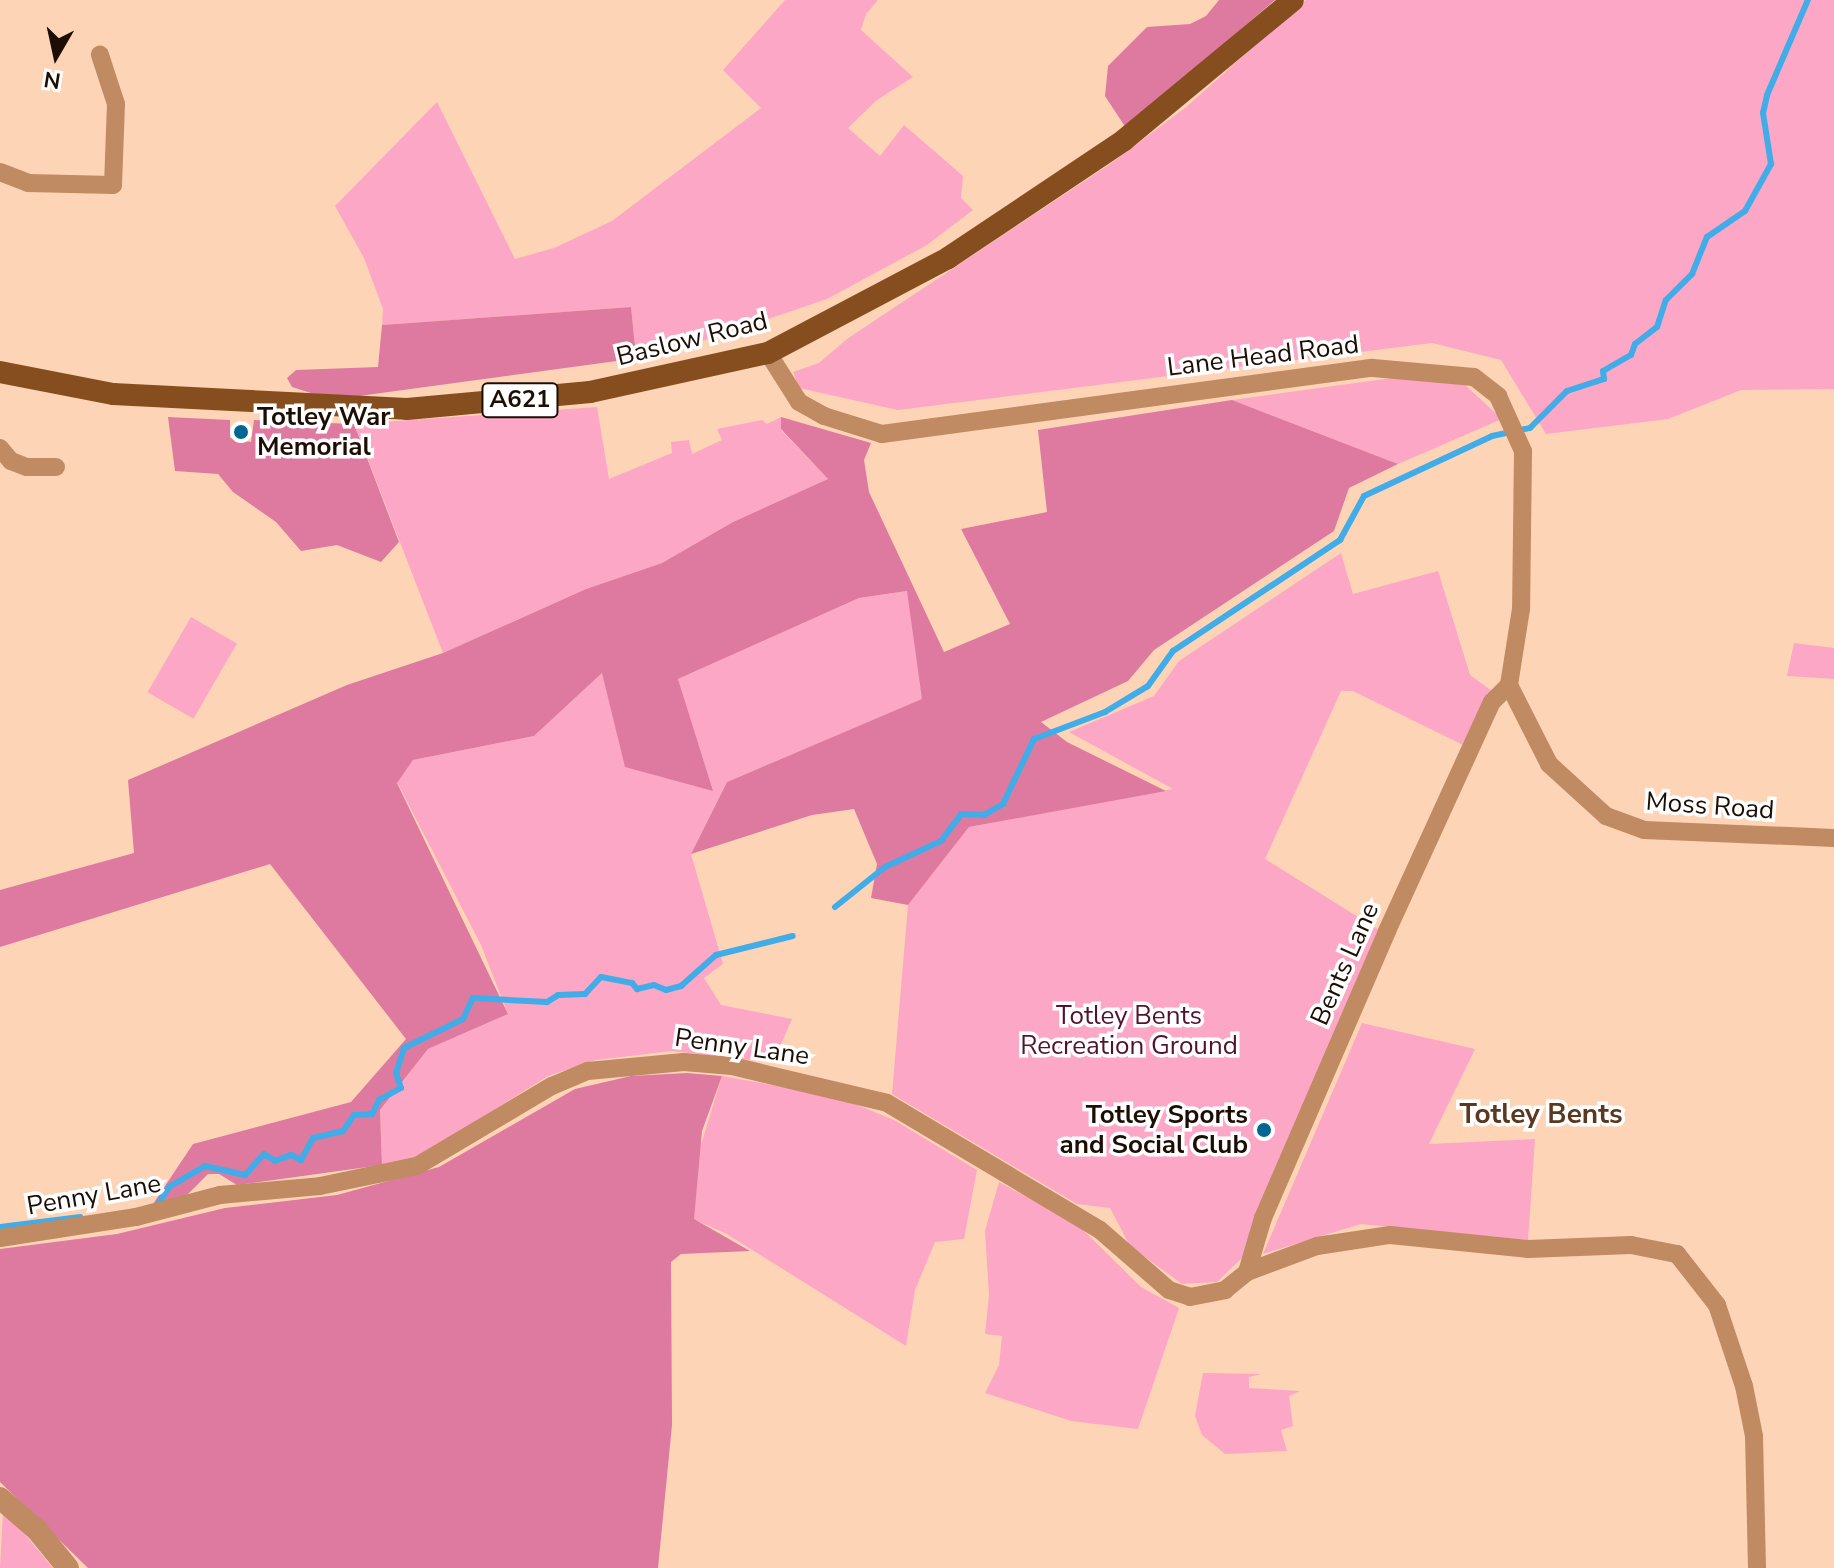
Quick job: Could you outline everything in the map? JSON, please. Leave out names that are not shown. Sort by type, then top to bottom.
[{"type":"main road","name":"Baslow Road","points":[[0,372],[113,394],[407,409],[590,392],[768,353],[948,258],[1071,176],[1124,140],[1293,0]]},
{"type":"street","points":[[0,172],[28,183],[113,185],[116,104],[100,55]]},
{"type":"street","name":"Lane Head Road","points":[[768,353],[799,402],[824,416],[882,434],[1373,368],[1474,377],[1498,396],[1516,433],[1525,464],[1521,609],[1509,685]]},
{"type":"street","points":[[0,448],[11,461],[27,467],[56,467]]},
{"type":"street","name":"Moss Road","points":[[1509,685],[1532,739],[1549,764],[1588,803],[1617,821],[1673,835],[1834,838]]},
{"type":"street","name":"Bents Lane","points":[[1247,1272],[1263,1218],[1387,931],[1492,702],[1509,685]]},
{"type":"street","name":"Penny Lane","points":[[0,1238],[136,1217],[220,1195],[320,1186],[417,1166],[579,1075],[620,1065],[684,1062],[732,1066],[887,1103],[1100,1230],[1159,1284],[1178,1294],[1205,1297],[1238,1284],[1247,1272],[1317,1246],[1390,1235],[1528,1249],[1631,1245],[1677,1254],[1717,1305],[1744,1386],[1754,1436],[1757,1568]]},
{"type":"street","points":[[0,1498],[37,1530],[68,1568]]},
{"type":"green space","points":[[785,0],[878,0],[866,14],[861,30],[913,77],[877,100],[848,128],[880,156],[904,125],[963,176],[961,198],[973,210],[927,245],[827,299],[661,355],[635,346],[631,307],[382,325],[383,309],[364,258],[335,206],[437,102],[515,259],[554,248],[612,221],[761,108],[723,70]]},
{"type":"green space","points":[[1306,0],[1834,0],[1834,389],[1741,390],[1668,419],[1546,434],[1501,360],[1432,343],[898,410],[799,388],[793,372],[819,363],[847,339],[1110,164],[1185,108]]},
{"type":"green space","points":[[1392,378],[1464,384],[1502,419],[1398,464],[1232,400]]},
{"type":"green space","points":[[597,407],[609,479],[672,453],[671,442],[689,440],[692,454],[722,440],[717,429],[762,420],[767,424],[781,417],[781,430],[828,479],[733,522],[662,563],[586,589],[443,653],[354,424]]},
{"type":"green space","name":"Totley Bents Recreation Ground","points":[[1341,553],[1353,594],[1438,571],[1470,675],[1492,691],[1463,745],[1353,691],[1341,691],[1265,859],[1379,930],[1242,1258],[1217,1282],[1182,1284],[1130,1246],[1110,1208],[1077,1204],[892,1094],[908,905],[969,827],[1173,789],[1069,732],[1154,696],[1179,661]]},
{"type":"green space","points":[[908,591],[923,699],[727,782],[691,854],[723,964],[704,978],[721,1005],[792,1019],[775,1058],[766,1062],[672,1051],[596,1060],[548,1076],[415,1159],[382,1165],[380,1110],[428,1049],[508,1014],[481,945],[397,782],[413,760],[534,736],[602,673],[712,791],[678,679],[859,598]]},
{"type":"green space","points":[[191,617],[237,644],[193,719],[148,692]]},
{"type":"green space","points":[[1794,643],[1834,648],[1834,679],[1787,676]]},
{"type":"green space","points":[[1362,1023],[1475,1049],[1429,1144],[1535,1139],[1528,1240],[1361,1224],[1263,1254]]},
{"type":"green space","points":[[722,1076],[838,1097],[894,1120],[977,1170],[964,1239],[935,1242],[915,1290],[906,1346],[725,1233],[693,1219],[697,1158]]},
{"type":"green space","points":[[999,1182],[1079,1226],[1141,1287],[1179,1308],[1138,1429],[1071,1421],[985,1393],[999,1365],[1002,1336],[985,1334],[989,1295],[985,1231]]},
{"type":"green space","points":[[1203,1373],[1262,1374],[1249,1377],[1249,1388],[1300,1391],[1289,1396],[1293,1426],[1281,1430],[1287,1451],[1225,1454],[1202,1435],[1195,1416]]},
{"type":"green space","points":[[3,1512],[28,1538],[53,1568],[0,1568]]},
{"type":"shaded area","points":[[1219,0],[1275,0],[1126,128],[1105,96],[1108,66],[1147,27],[1190,24],[1206,16]]},
{"type":"shaded area","points":[[631,307],[635,346],[661,355],[359,396],[314,394],[292,387],[287,378],[296,370],[378,367],[382,325]]},
{"type":"shaded area","points":[[1232,400],[1398,464],[1349,488],[1334,531],[1154,650],[1128,681],[1041,722],[1067,742],[1166,791],[969,827],[908,905],[871,898],[877,864],[854,809],[812,815],[691,854],[727,782],[922,699],[907,591],[859,598],[678,679],[713,791],[625,767],[602,673],[534,736],[413,760],[397,783],[508,1014],[428,1049],[380,1110],[382,1165],[237,1185],[219,1174],[208,1174],[186,1196],[153,1204],[193,1144],[351,1102],[406,1039],[270,864],[0,947],[0,890],[134,853],[128,780],[347,685],[443,653],[586,589],[662,563],[733,522],[828,479],[781,429],[781,417],[871,443],[864,460],[869,492],[944,652],[1010,624],[961,529],[1047,512],[1038,430]]},
{"type":"shaded area","points":[[168,417],[230,420],[230,438],[251,442],[254,420],[354,424],[399,542],[381,562],[337,545],[301,551],[276,522],[233,492],[218,474],[175,471]]},
{"type":"shaded area","points":[[687,1073],[722,1076],[702,1131],[694,1219],[750,1251],[681,1254],[671,1262],[672,1425],[658,1568],[88,1568],[0,1482],[0,1249],[117,1234],[225,1208],[337,1195],[439,1167],[575,1089],[631,1076]]},
{"type":"waterway","points":[[835,907],[885,867],[941,841],[961,814],[984,815],[1003,804],[1034,739],[1105,712],[1148,686],[1173,651],[1340,540],[1364,496],[1492,436],[1530,428],[1567,391],[1604,379],[1603,371],[1631,355],[1635,344],[1657,327],[1666,300],[1692,274],[1707,237],[1745,211],[1771,164],[1763,113],[1767,95],[1808,0]]},
{"type":"waterway","points":[[158,1204],[169,1187],[205,1166],[245,1175],[264,1154],[275,1161],[291,1155],[301,1160],[313,1138],[343,1131],[354,1115],[372,1114],[379,1100],[401,1088],[396,1073],[404,1048],[463,1019],[473,998],[547,1002],[558,995],[585,994],[601,977],[632,983],[637,989],[654,985],[666,990],[681,986],[716,955],[793,936]]},
{"type":"waterway","points":[[0,1227],[80,1217]]},
{"type":"place","name":"Totley War Memorial","points":[[241,432]]},
{"type":"place","name":"Totley Sports and Social Club","points":[[1264,1130]]},
{"type":"district","name":"Totley Bents","points":[[1541,1114]]}]
